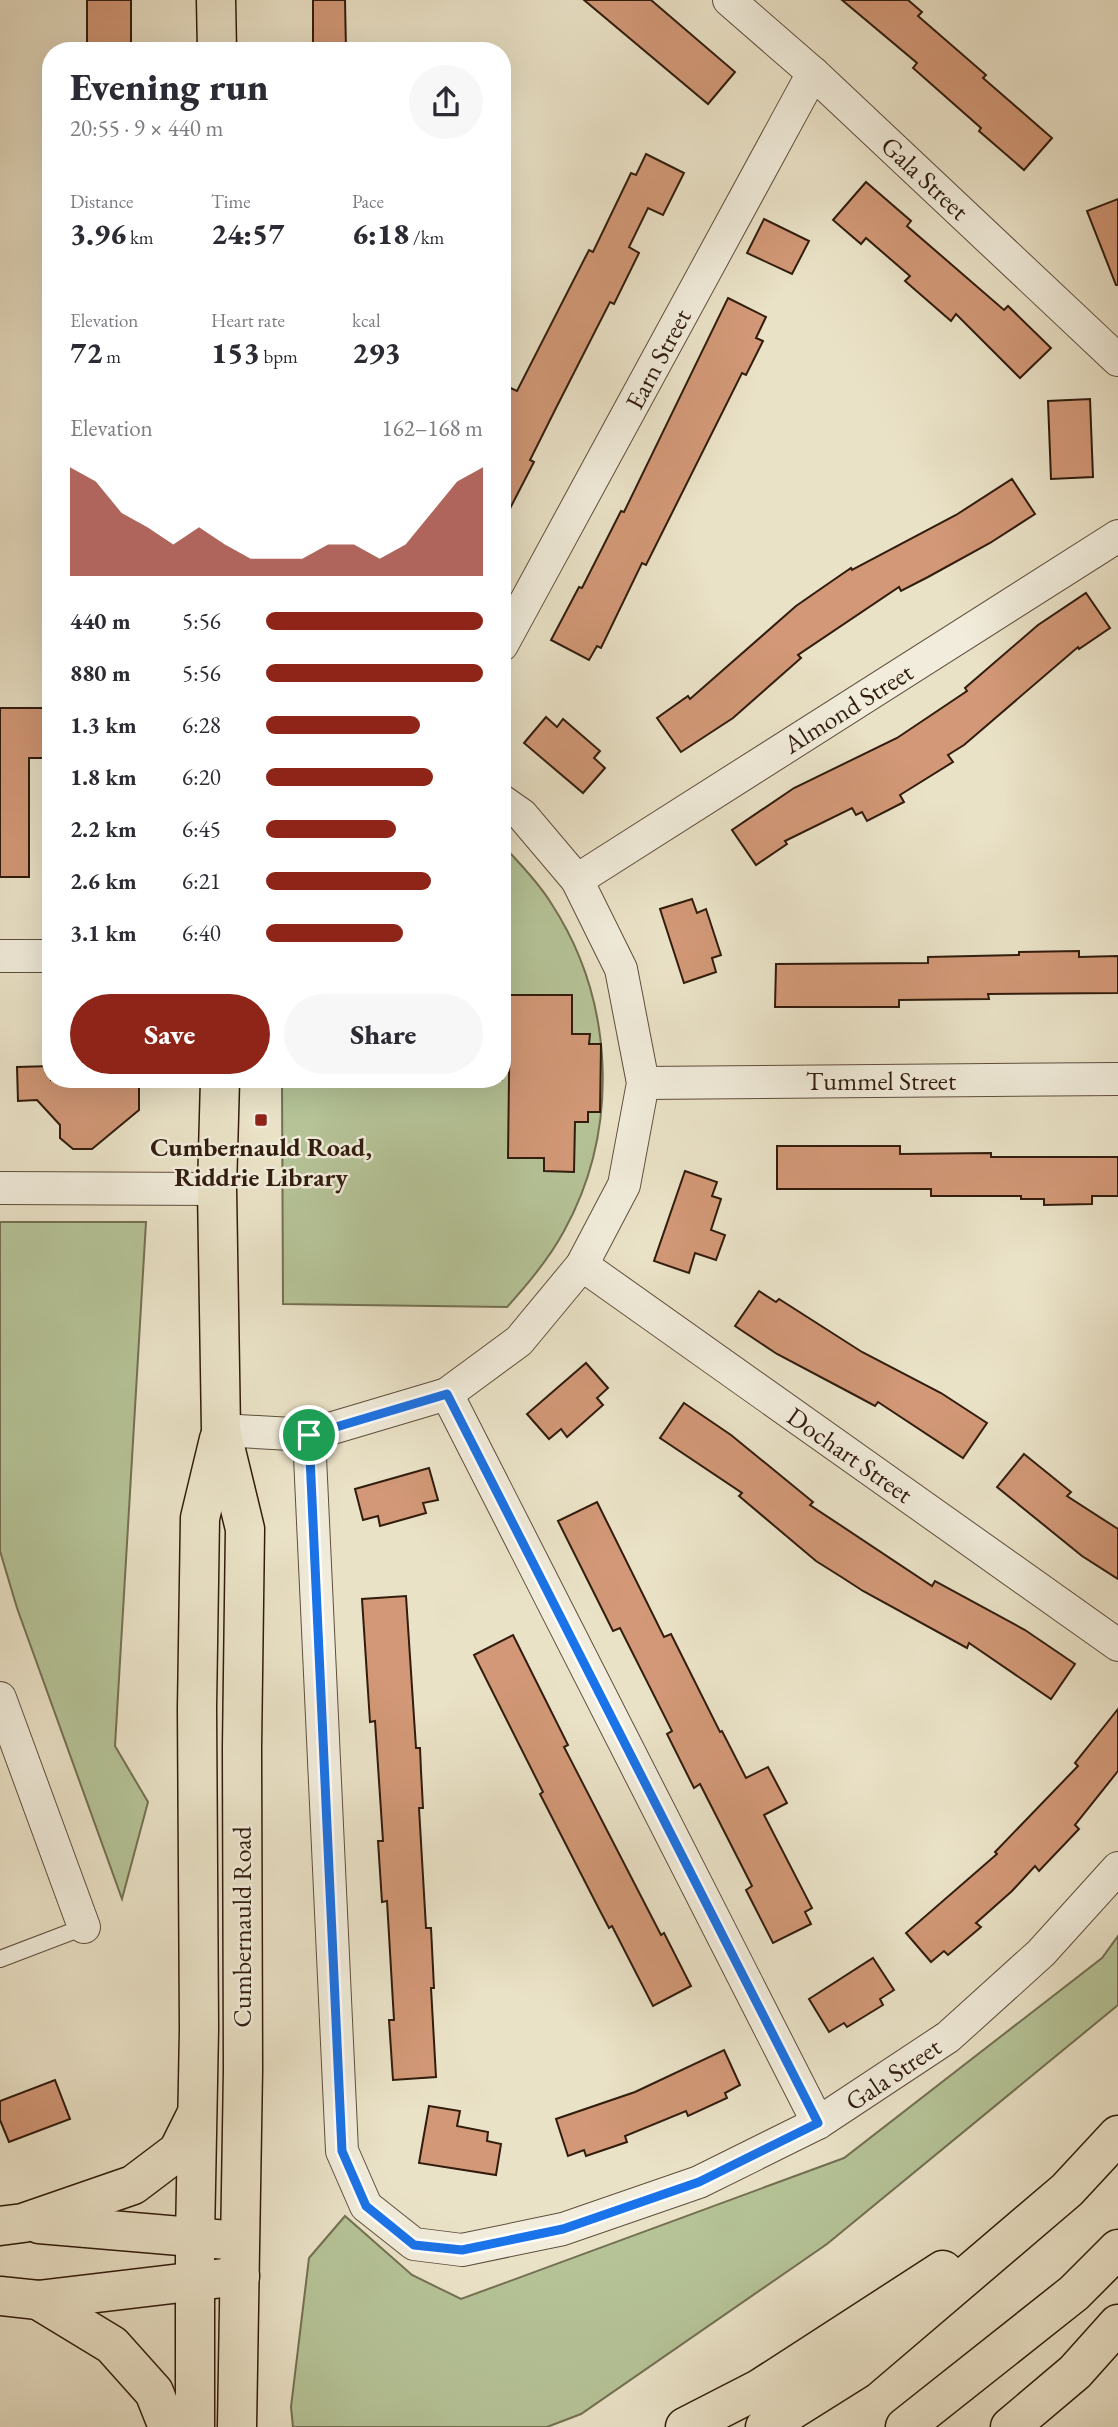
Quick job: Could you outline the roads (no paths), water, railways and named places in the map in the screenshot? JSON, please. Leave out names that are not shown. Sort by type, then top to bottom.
[{"type":"main road","points":[[216,0],[217,42]]},
{"type":"main road","name":"Cumbernauld Road","points":[[220,1088],[216,1189],[221,1430],[245,1529],[242,1747],[243,2070],[237,2427]]},
{"type":"main road","name":"Cumbernauld Road","points":[[195,2427],[200,1518],[221,1430]]},
{"type":"main road","points":[[12,2225],[133,2185],[178,2151],[196,2115]]},
{"type":"main road","points":[[765,2427],[856,2370],[1067,2190],[1118,2135]]},
{"type":"main road","points":[[685,2427],[759,2389],[1067,2190]]},
{"type":"main road","points":[[12,2225],[195,2238],[240,2259]]},
{"type":"main road","points":[[905,2427],[1074,2292],[1118,2249]]},
{"type":"main road","points":[[0,2296],[38,2300],[196,2280],[240,2259]]},
{"type":"main road","points":[[38,2300],[112,2345],[153,2392],[168,2427]]},
{"type":"main road","points":[[1010,2427],[1075,2372],[1118,2324]]},
{"type":"street","name":"Gala Street","points":[[729,0],[813,72],[1118,360]]},
{"type":"street","name":"Earn Street","points":[[511,628],[813,72]]},
{"type":"street","name":"Almond Street","points":[[578,880],[1118,536]]},
{"type":"street","points":[[221,1430],[309,1435],[447,1394],[519,1341],[582,1265],[624,1185],[643,1083],[621,969],[578,880],[522,815],[511,808]]},
{"type":"street","points":[[0,957],[42,956]]},
{"type":"street","name":"Tummel Street","points":[[643,1083],[1118,1079]]},
{"type":"street","points":[[0,1188],[216,1189]]},
{"type":"street","name":"Dochart Street","points":[[582,1265],[1118,1645]]},
{"type":"street","points":[[447,1394],[818,2123]]},
{"type":"street","name":"Gala Street","points":[[309,1435],[342,2151],[366,2206],[414,2245],[462,2250],[563,2229],[699,2182],[818,2123],[948,2037],[1041,1953],[1118,1868]]},
{"type":"street","points":[[0,1698],[84,1927]]},
{"type":"lane","points":[[0,1959],[84,1927]]},
{"type":"place","name":"Cumbernauld Road, Riddrie Library","points":[[261,1120]]}]
